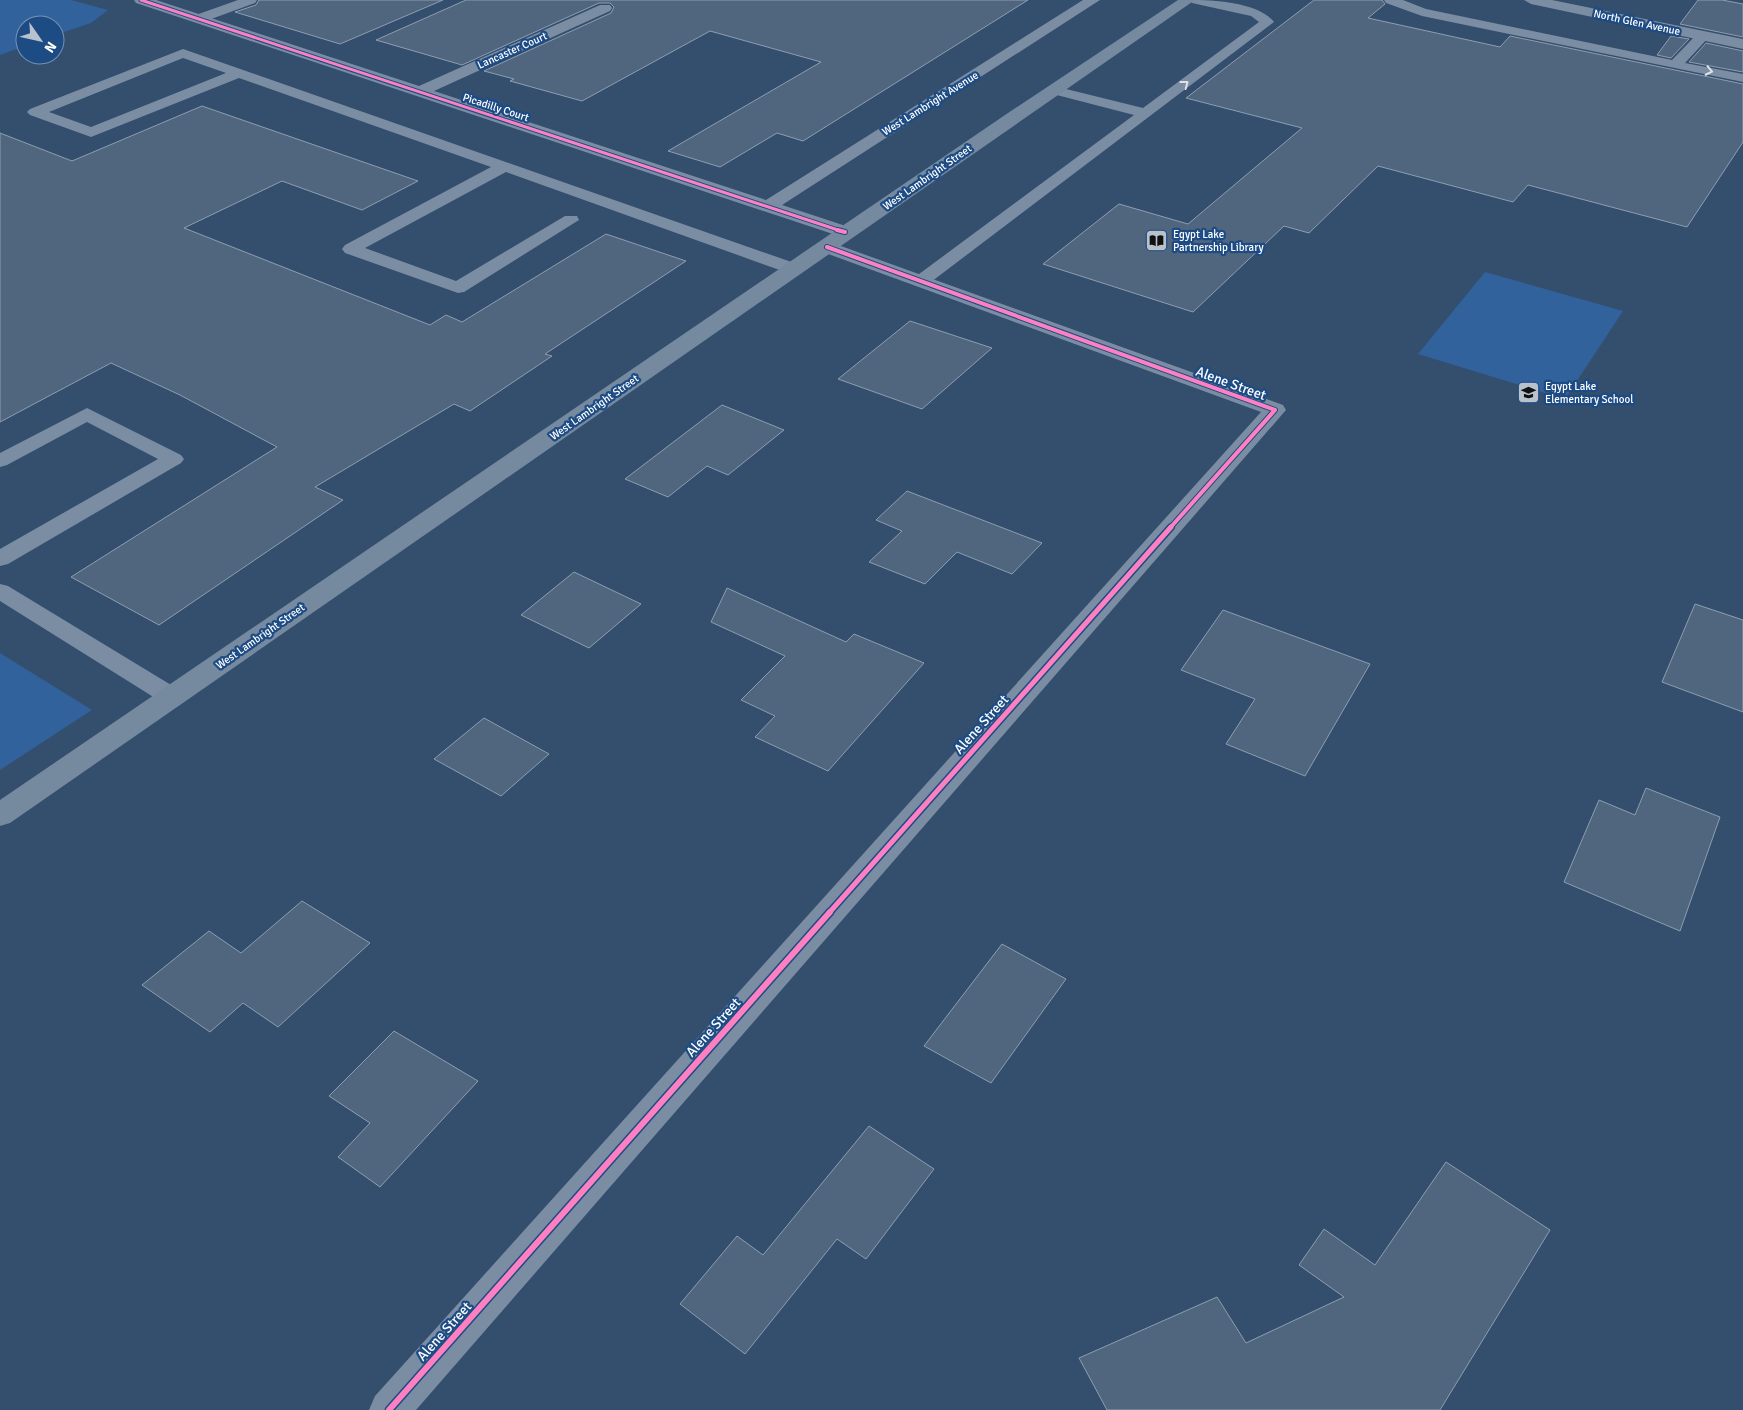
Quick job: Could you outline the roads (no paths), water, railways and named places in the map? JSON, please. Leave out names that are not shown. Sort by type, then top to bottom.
[{"type":"main road","name":"West Lambright Street","points":[[0,815],[827,247],[846,232],[1188,0]]},
{"type":"street","name":"Picadilly Court","points":[[141,0],[846,232]]},
{"type":"street","name":"West Lambright Avenue","points":[[768,207],[1093,0]]},
{"type":"street","name":"North Glen Avenue","points":[[1531,0],[1743,44]]},
{"type":"street","name":"Lancaster Court","points":[[419,92],[605,8]]},
{"type":"street","name":"Alene Street","points":[[389,1410],[1275,410],[827,247]]},
{"type":"lane","points":[[198,19],[250,0]]},
{"type":"lane","points":[[921,281],[1267,22],[1256,13],[1196,0]]},
{"type":"lane","points":[[1391,0],[1422,12],[1743,78]]},
{"type":"lane","points":[[1675,65],[1703,36]]},
{"type":"lane","points":[[238,73],[91,132],[35,112],[183,54],[238,73],[794,269]]},
{"type":"lane","points":[[1054,90],[1146,113]]},
{"type":"lane","points":[[504,167],[351,249],[458,288],[571,220]]},
{"type":"lane","points":[[0,461],[88,414],[174,459],[0,558]]},
{"type":"lane","points":[[0,591],[172,697]]},
{"type":"place","name":"Egypt Lake Partnership Library","points":[[1157,240]]},
{"type":"place","name":"Egypt Lake Elementary School","points":[[1529,392]]}]
